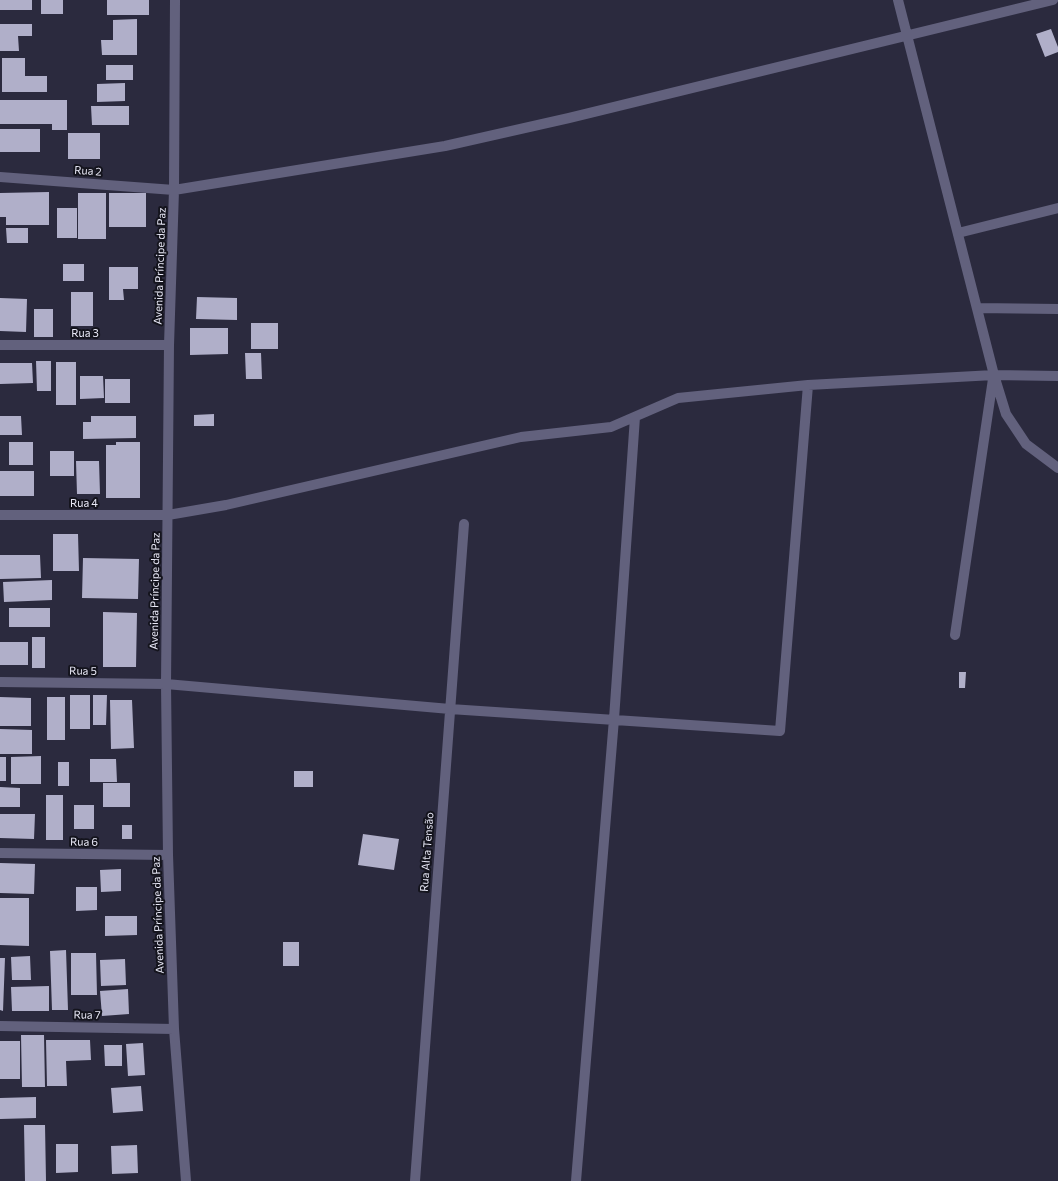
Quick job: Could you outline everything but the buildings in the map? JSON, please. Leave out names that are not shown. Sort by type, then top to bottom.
[{"type":"street","name":"Avenida Príncipe da Paz","points":[[174,0],[174,190],[169,345],[166,684],[168,855],[174,1029],[186,1181]]},
{"type":"street","points":[[898,0],[994,375],[1006,414],[1026,444],[1058,468]]},
{"type":"street","name":"Rua 2","points":[[0,177],[174,190],[445,146],[577,116],[1053,0]]},
{"type":"street","points":[[958,233],[1058,208]]},
{"type":"street","points":[[977,308],[1058,309]]},
{"type":"street","name":"Rua 3","points":[[0,345],[169,345]]},
{"type":"street","points":[[955,635],[994,375]]},
{"type":"street","name":"Rua 4","points":[[0,515],[168,515],[226,505],[521,437],[611,427],[678,398],[808,385],[994,375],[1058,376]]},
{"type":"street","name":"Rua 5","points":[[0,682],[166,684],[450,708],[780,730],[808,385]]},
{"type":"street","points":[[576,1181],[614,719],[635,417]]},
{"type":"street","name":"Rua Alta Tensão","points":[[415,1181],[464,524]]},
{"type":"street","name":"Rua 6","points":[[0,853],[168,855]]},
{"type":"street","name":"Rua 7","points":[[0,1026],[174,1029]]}]
